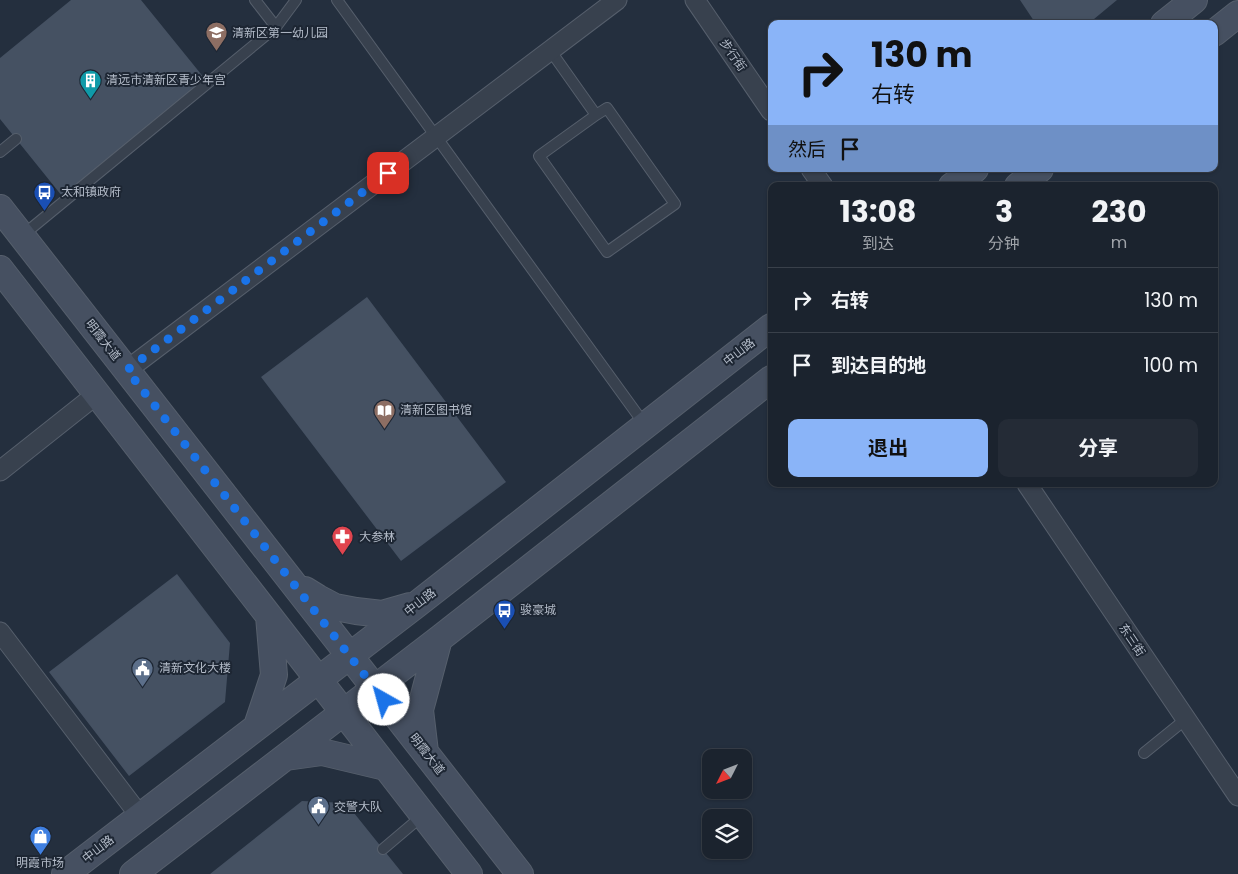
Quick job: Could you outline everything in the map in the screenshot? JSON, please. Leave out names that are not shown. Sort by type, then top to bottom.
[{"type":"main road","points":[[1169,20],[1194,0]]},
{"type":"main road","points":[[1218,30],[1238,14]]},
{"type":"main road","points":[[957,182],[971,172]]},
{"type":"main road","points":[[1023,182],[1036,172]]},
{"type":"main road","name":"明霞大道","points":[[0,208],[520,874]]},
{"type":"main road","points":[[0,268],[469,874]]},
{"type":"main road","name":"中山路","points":[[66,874],[416,605],[768,329]]},
{"type":"main road","points":[[133,874],[440,639],[768,381]]},
{"type":"main road","points":[[291,579],[318,598],[335,607],[382,614],[416,605]]},
{"type":"main road","points":[[257,726],[274,675],[269,616]]},
{"type":"main road","points":[[425,752],[420,710],[440,639]]},
{"type":"main road","points":[[285,757],[322,752],[385,766]]},
{"type":"street","points":[[127,370],[617,0]]},
{"type":"street","name":"步行街","points":[[695,0],[768,107]]},
{"type":"street","points":[[813,172],[821,182]]},
{"type":"street","points":[[0,470],[97,394]]},
{"type":"street","name":"东三街","points":[[1029,487],[1238,796]]},
{"type":"street","points":[[0,632],[140,816]]},
{"type":"lane","points":[[255,0],[276,27]]},
{"type":"lane","points":[[22,236],[276,27],[296,0]]},
{"type":"lane","points":[[336,0],[645,426]]},
{"type":"lane","points":[[550,50],[596,115]]},
{"type":"lane","points":[[607,108],[675,204],[607,252],[539,156],[596,115],[607,108]]},
{"type":"lane","points":[[0,152],[16,139]]},
{"type":"lane","points":[[1144,753],[1186,719]]},
{"type":"lane","points":[[383,849],[423,815]]},
{"type":"building","name":"清远市清新区青少年宫","points":[[71,0],[141,0],[205,79],[62,196],[0,119],[0,58]]},
{"type":"building","points":[[1020,0],[1117,0],[1093,20],[1033,20]]},
{"type":"building","name":"清新区图书馆","points":[[367,297],[506,482],[401,561],[261,377]]},
{"type":"building","name":"清新文化大楼","points":[[177,574],[230,643],[225,702],[129,776],[49,672]]},
{"type":"building","name":"交警大队","points":[[302,801],[346,803],[403,874],[210,874]]},
{"type":"place","name":"清新区第一幼儿园","points":[[216,52]]},
{"type":"place","name":"清远市清新区青少年宫","points":[[90,99]]},
{"type":"place","name":"太和镇政府","points":[[45,211]]},
{"type":"place","name":"清新区图书馆","points":[[384,429]]},
{"type":"place","name":"大参林","points":[[343,556]]},
{"type":"place","name":"骏豪城","points":[[504,629]]},
{"type":"place","name":"清新文化大楼","points":[[143,687]]},
{"type":"place","name":"交警大队","points":[[318,826]]},
{"type":"place","name":"明霞市场","points":[[40,855]]},
{"type":"route","points":[[384,700],[127,370],[388,173]]}]
